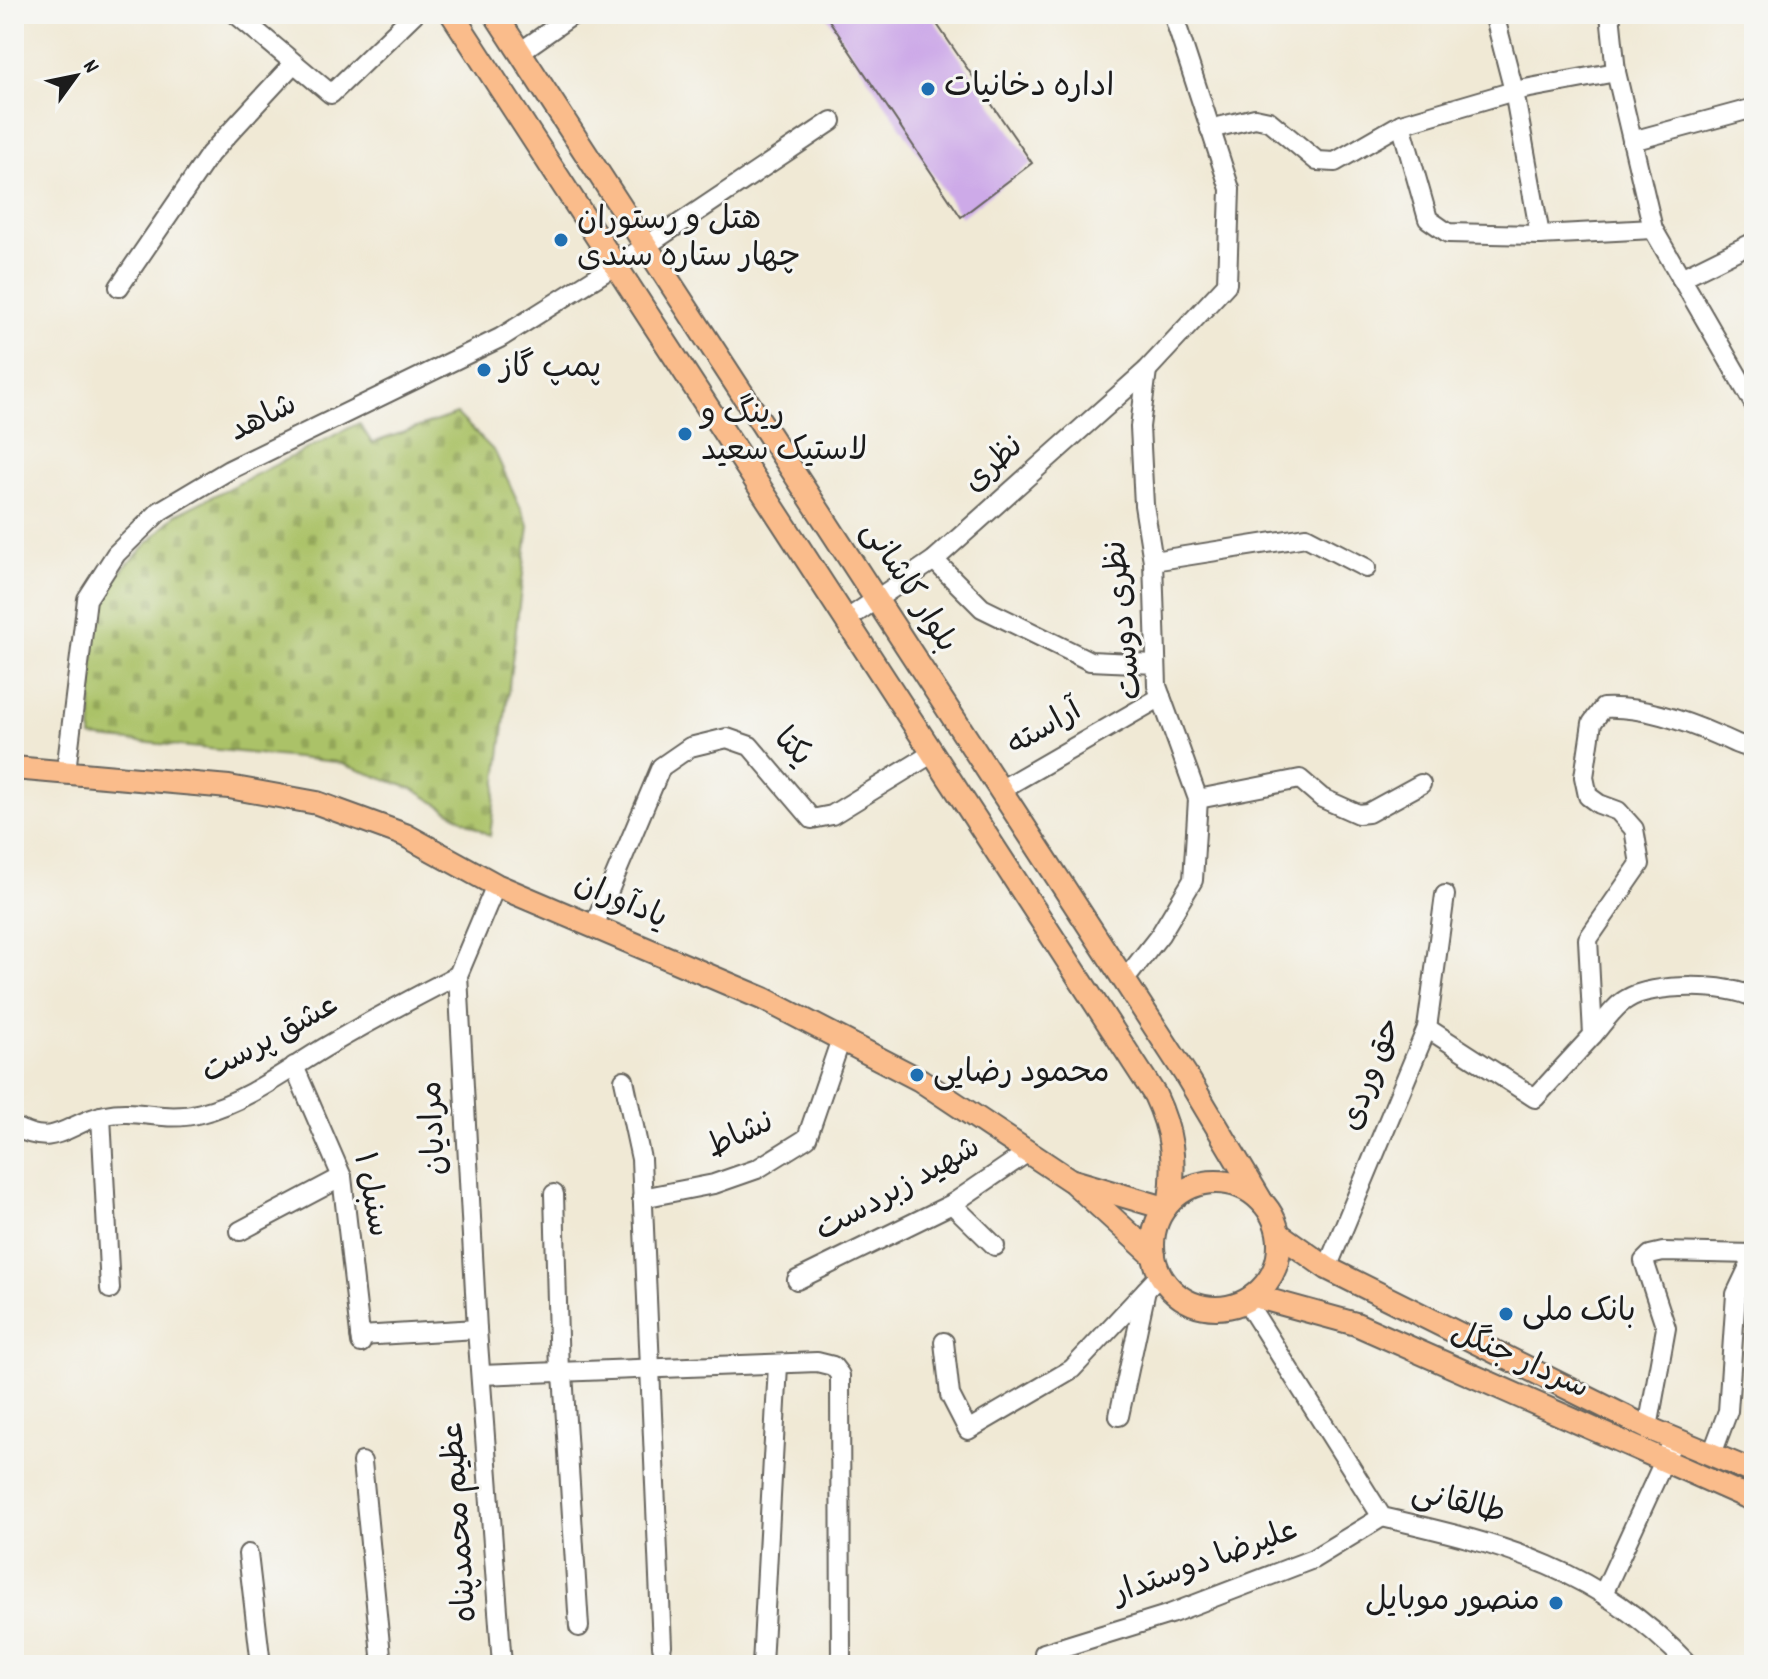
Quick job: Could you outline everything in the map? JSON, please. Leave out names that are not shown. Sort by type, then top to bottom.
[{"type":"main road","points":[[452,14],[1155,1095],[1167,1120],[1173,1147],[1167,1204],[1153,1236],[1153,1274]]},
{"type":"main road","name":"بلوار کاشانی","points":[[495,14],[1124,981],[1260,1199]]},
{"type":"main road","name":"یادآوران","points":[[14,768],[229,787],[317,803],[405,835],[496,885],[764,999],[920,1080],[1070,1180],[1167,1204]]},
{"type":"main road","points":[[1070,1180],[1153,1274],[1189,1302],[1208,1308],[1228,1308],[1250,1298],[1274,1273],[1279,1254],[1279,1234],[1273,1215],[1260,1199],[1244,1187],[1225,1181],[1205,1182],[1186,1188],[1167,1204]]},
{"type":"main road","name":"سردار جنگل","points":[[1279,1234],[1327,1268],[1648,1428],[1753,1471]]},
{"type":"main road","name":"سردار جنگل","points":[[1250,1298],[1356,1324],[1754,1500]]},
{"type":"street","points":[[236,14],[331,94],[414,14]]},
{"type":"street","points":[[520,52],[574,14]]},
{"type":"street","name":"نظری","points":[[846,620],[934,560],[1147,370],[1227,284],[1230,189],[1173,14]]},
{"type":"street","points":[[1494,14],[1514,91],[1540,235]]},
{"type":"street","points":[[1610,14],[1616,72],[1653,229],[1754,404]]},
{"type":"street","points":[[119,287],[210,154],[294,63]]},
{"type":"street","points":[[1210,129],[1246,119],[1269,121],[1317,161],[1335,162],[1401,124],[1514,91],[1616,72]]},
{"type":"street","points":[[1632,141],[1754,108]]},
{"type":"street","name":"شاهد","points":[[66,771],[87,599],[116,554],[160,511],[229,470],[500,338],[616,266],[832,121]]},
{"type":"street","points":[[1401,124],[1428,219],[1439,230],[1448,233],[1540,235],[1653,229]]},
{"type":"street","points":[[1681,278],[1754,242]]},
{"type":"street","name":"نظری دوست","points":[[1124,981],[1160,935],[1193,880],[1198,799],[1161,697],[1156,664],[1153,561],[1144,505],[1140,427],[1147,370]]},
{"type":"street","points":[[1153,561],[1306,537],[1366,568]]},
{"type":"street","points":[[934,560],[982,608],[1090,661],[1156,664]]},
{"type":"street","name":"آراسته","points":[[1000,790],[1161,697]]},
{"type":"street","points":[[1593,1035],[1588,939],[1640,864],[1634,829],[1618,811],[1588,796],[1584,777],[1592,723],[1603,708],[1626,707],[1721,736],[1737,746],[1754,747]]},
{"type":"street","name":"یکتا","points":[[594,926],[661,767],[690,747],[727,738],[750,746],[812,819],[832,815],[933,753]]},
{"type":"street","points":[[1198,799],[1300,779],[1322,798],[1358,814],[1368,813],[1421,784]]},
{"type":"street","name":"مرادیان","points":[[481,1375],[458,975],[496,885]]},
{"type":"street","name":"حق وردی","points":[[1327,1268],[1427,1028],[1445,895]]},
{"type":"street","name":"عشق پرست","points":[[14,1127],[33,1137],[57,1136],[101,1116],[129,1112],[165,1119],[202,1113],[244,1096],[458,975]]},
{"type":"street","points":[[1427,1028],[1535,1098],[1627,998],[1665,989],[1704,987],[1754,998]]},
{"type":"street","name":"نشاط","points":[[642,1198],[714,1184],[757,1169],[807,1138],[841,1039]]},
{"type":"street","name":"سنبل ۱","points":[[294,1066],[342,1177],[361,1340],[477,1329]]},
{"type":"street","points":[[624,1080],[641,1159],[662,1646]]},
{"type":"street","points":[[101,1116],[110,1289]]},
{"type":"street","name":"شهید زبردست","points":[[797,1280],[952,1204],[1028,1152]]},
{"type":"street","points":[[240,1231],[342,1177]]},
{"type":"street","points":[[554,1194],[561,1373],[579,1627]]},
{"type":"street","points":[[952,1204],[995,1246]]},
{"type":"street","points":[[1648,1428],[1666,1328],[1644,1261],[1650,1255],[1663,1252],[1754,1255],[1736,1294],[1728,1411],[1712,1454]]},
{"type":"street","points":[[944,1342],[950,1395],[968,1430],[1072,1369],[1153,1274]]},
{"type":"street","points":[[1119,1416],[1153,1274]]},
{"type":"street","name":"طالقانی","points":[[1250,1298],[1382,1517],[1495,1543],[1580,1578],[1656,1630],[1689,1665]]},
{"type":"street","points":[[481,1375],[817,1362],[833,1366],[840,1375],[841,1665]]},
{"type":"street","points":[[762,1665],[778,1365]]},
{"type":"street","name":"عظیم محمدپناه","points":[[481,1375],[502,1665]]},
{"type":"street","points":[[1603,1594],[1675,1438]]},
{"type":"street","points":[[362,1462],[382,1665]]},
{"type":"street","name":"علیرضا دوستدار","points":[[1044,1653],[1170,1614],[1313,1559],[1382,1517]]},
{"type":"street","points":[[248,1554],[261,1665]]},
{"type":"green space","points":[[457,414],[495,452],[529,526],[490,836],[413,789],[336,762],[91,737],[94,626],[113,579],[175,515],[359,423],[372,443]]},
{"type":"building","name":"اداره دخانیات","points":[[825,14],[930,14],[1032,163],[961,217]]},
{"type":"place","name":"اداره دخانیات","points":[[928,89]]},
{"type":"place","name":"هتل و رستوران چهار ستاره سندی","points":[[561,240]]},
{"type":"place","name":"پمپ گاز","points":[[484,370]]},
{"type":"place","name":"رینگ و لاستیک سعید","points":[[685,434]]},
{"type":"place","name":"محمود رضایی","points":[[917,1075]]},
{"type":"place","name":"بانک ملی","points":[[1506,1314]]},
{"type":"place","name":"منصور موبایل","points":[[1556,1603]]}]
